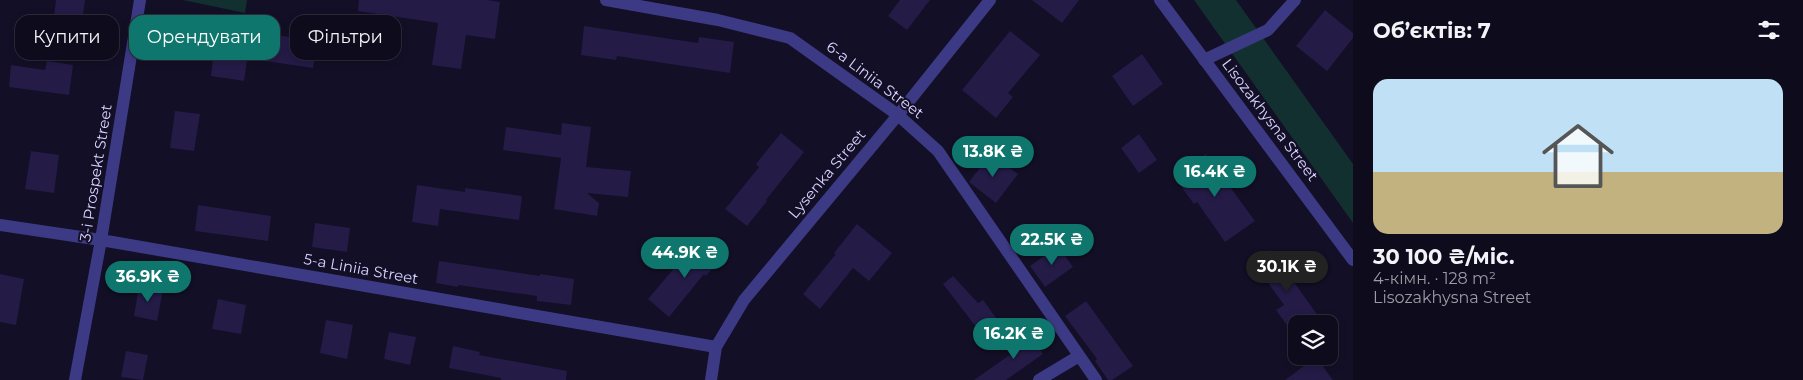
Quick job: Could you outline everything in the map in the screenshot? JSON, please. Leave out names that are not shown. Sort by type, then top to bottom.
[{"type":"street","name":"3-i Prospekt Street","points":[[76,380],[140,0]]},
{"type":"street","name":"6-a Liniia Street","points":[[606,0],[718,20],[790,38],[898,115],[938,152],[1096,380]]},
{"type":"street","name":"Lysenka Street","points":[[711,380],[716,347],[744,300],[898,115],[990,0]]},
{"type":"street","name":"Lisozakhysna Street","points":[[1160,0],[1353,260]]},
{"type":"street","points":[[1204,60],[1268,30],[1295,0]]},
{"type":"street","name":"5-a Liniia Street","points":[[0,225],[101,240],[716,347]]},
{"type":"street","points":[[1039,380],[1079,356]]},
{"type":"green space","points":[[183,0],[247,0],[245,13]]},
{"type":"green space","points":[[1194,0],[1236,0],[1353,164],[1353,223]]},
{"type":"building","points":[[56,0],[85,0],[83,15],[54,15]]},
{"type":"building","points":[[359,0],[487,0],[500,2],[495,39],[466,35],[461,69],[432,65],[438,23],[401,17],[401,15],[385,15],[358,11]]},
{"type":"building","points":[[900,0],[930,0],[907,30],[888,16]]},
{"type":"building","points":[[1032,0],[1079,0],[1062,23]]},
{"type":"building","points":[[1325,10],[1353,33],[1353,38],[1327,71],[1296,46]]},
{"type":"building","points":[[584,26],[698,43],[699,37],[734,42],[730,73],[617,56],[616,60],[581,55]]},
{"type":"building","points":[[1010,31],[1040,55],[1008,93],[1013,97],[996,118],[962,90]]},
{"type":"building","points":[[280,36],[290,37],[290,60],[314,60],[313,68],[265,61],[280,60]]},
{"type":"building","points":[[1142,54],[1163,84],[1133,106],[1112,76]]},
{"type":"building","points":[[213,60],[247,60],[244,81],[211,76]]},
{"type":"building","points":[[47,61],[73,65],[69,95],[9,87],[11,65],[45,70]]},
{"type":"building","points":[[175,111],[200,114],[194,151],[170,148]]},
{"type":"building","points":[[562,123],[591,127],[586,167],[631,171],[628,197],[587,193],[599,203],[597,216],[554,209],[561,158],[503,150],[506,127],[561,135]]},
{"type":"building","points":[[781,133],[804,152],[747,226],[725,209],[759,167],[756,164]]},
{"type":"building","points":[[1139,134],[1157,160],[1139,173],[1121,148]]},
{"type":"building","points":[[31,151],[59,155],[54,193],[25,189]]},
{"type":"building","points":[[990,154],[1018,174],[996,203],[969,182]]},
{"type":"building","points":[[1206,154],[1255,221],[1225,242],[1197,202],[1194,204],[1174,177]]},
{"type":"building","points":[[417,185],[465,192],[465,188],[522,196],[519,220],[440,209],[438,226],[412,222]]},
{"type":"building","points":[[198,205],[271,216],[268,241],[195,231]]},
{"type":"building","points":[[315,223],[350,228],[347,252],[312,247]]},
{"type":"building","points":[[857,224],[892,253],[869,281],[853,268],[820,309],[803,294],[836,254],[834,253]]},
{"type":"building","points":[[707,239],[724,254],[706,276],[704,274],[669,317],[648,299],[676,266],[681,270]]},
{"type":"building","points":[[1058,246],[1073,267],[1045,287],[1030,266]]},
{"type":"building","points":[[1271,250],[1318,315],[1288,315],[1288,327],[1276,310],[1284,305],[1253,262]]},
{"type":"building","points":[[439,261],[540,276],[540,274],[574,279],[571,305],[537,301],[537,296],[436,283]]},
{"type":"building","points":[[0,274],[24,279],[16,325],[0,322]]},
{"type":"building","points":[[953,276],[978,303],[983,300],[997,319],[980,332],[943,284]]},
{"type":"building","points":[[139,286],[163,290],[157,321],[134,316]]},
{"type":"building","points":[[218,299],[246,305],[241,334],[212,329]]},
{"type":"building","points":[[1086,301],[1133,366],[1112,380],[1108,380],[1095,361],[1097,359],[1065,316]]},
{"type":"building","points":[[326,320],[353,325],[347,359],[320,353]]},
{"type":"building","points":[[389,332],[416,337],[410,365],[384,359]]},
{"type":"building","points":[[1028,332],[1043,354],[1006,380],[974,380],[1011,354],[1007,347]]},
{"type":"building","points":[[453,346],[480,352],[479,355],[567,371],[566,380],[501,380],[501,378],[449,368]]},
{"type":"building","points":[[126,351],[148,355],[143,380],[121,377]]},
{"type":"building","points":[[1305,365],[1322,365],[1333,380],[1285,380]]}]
